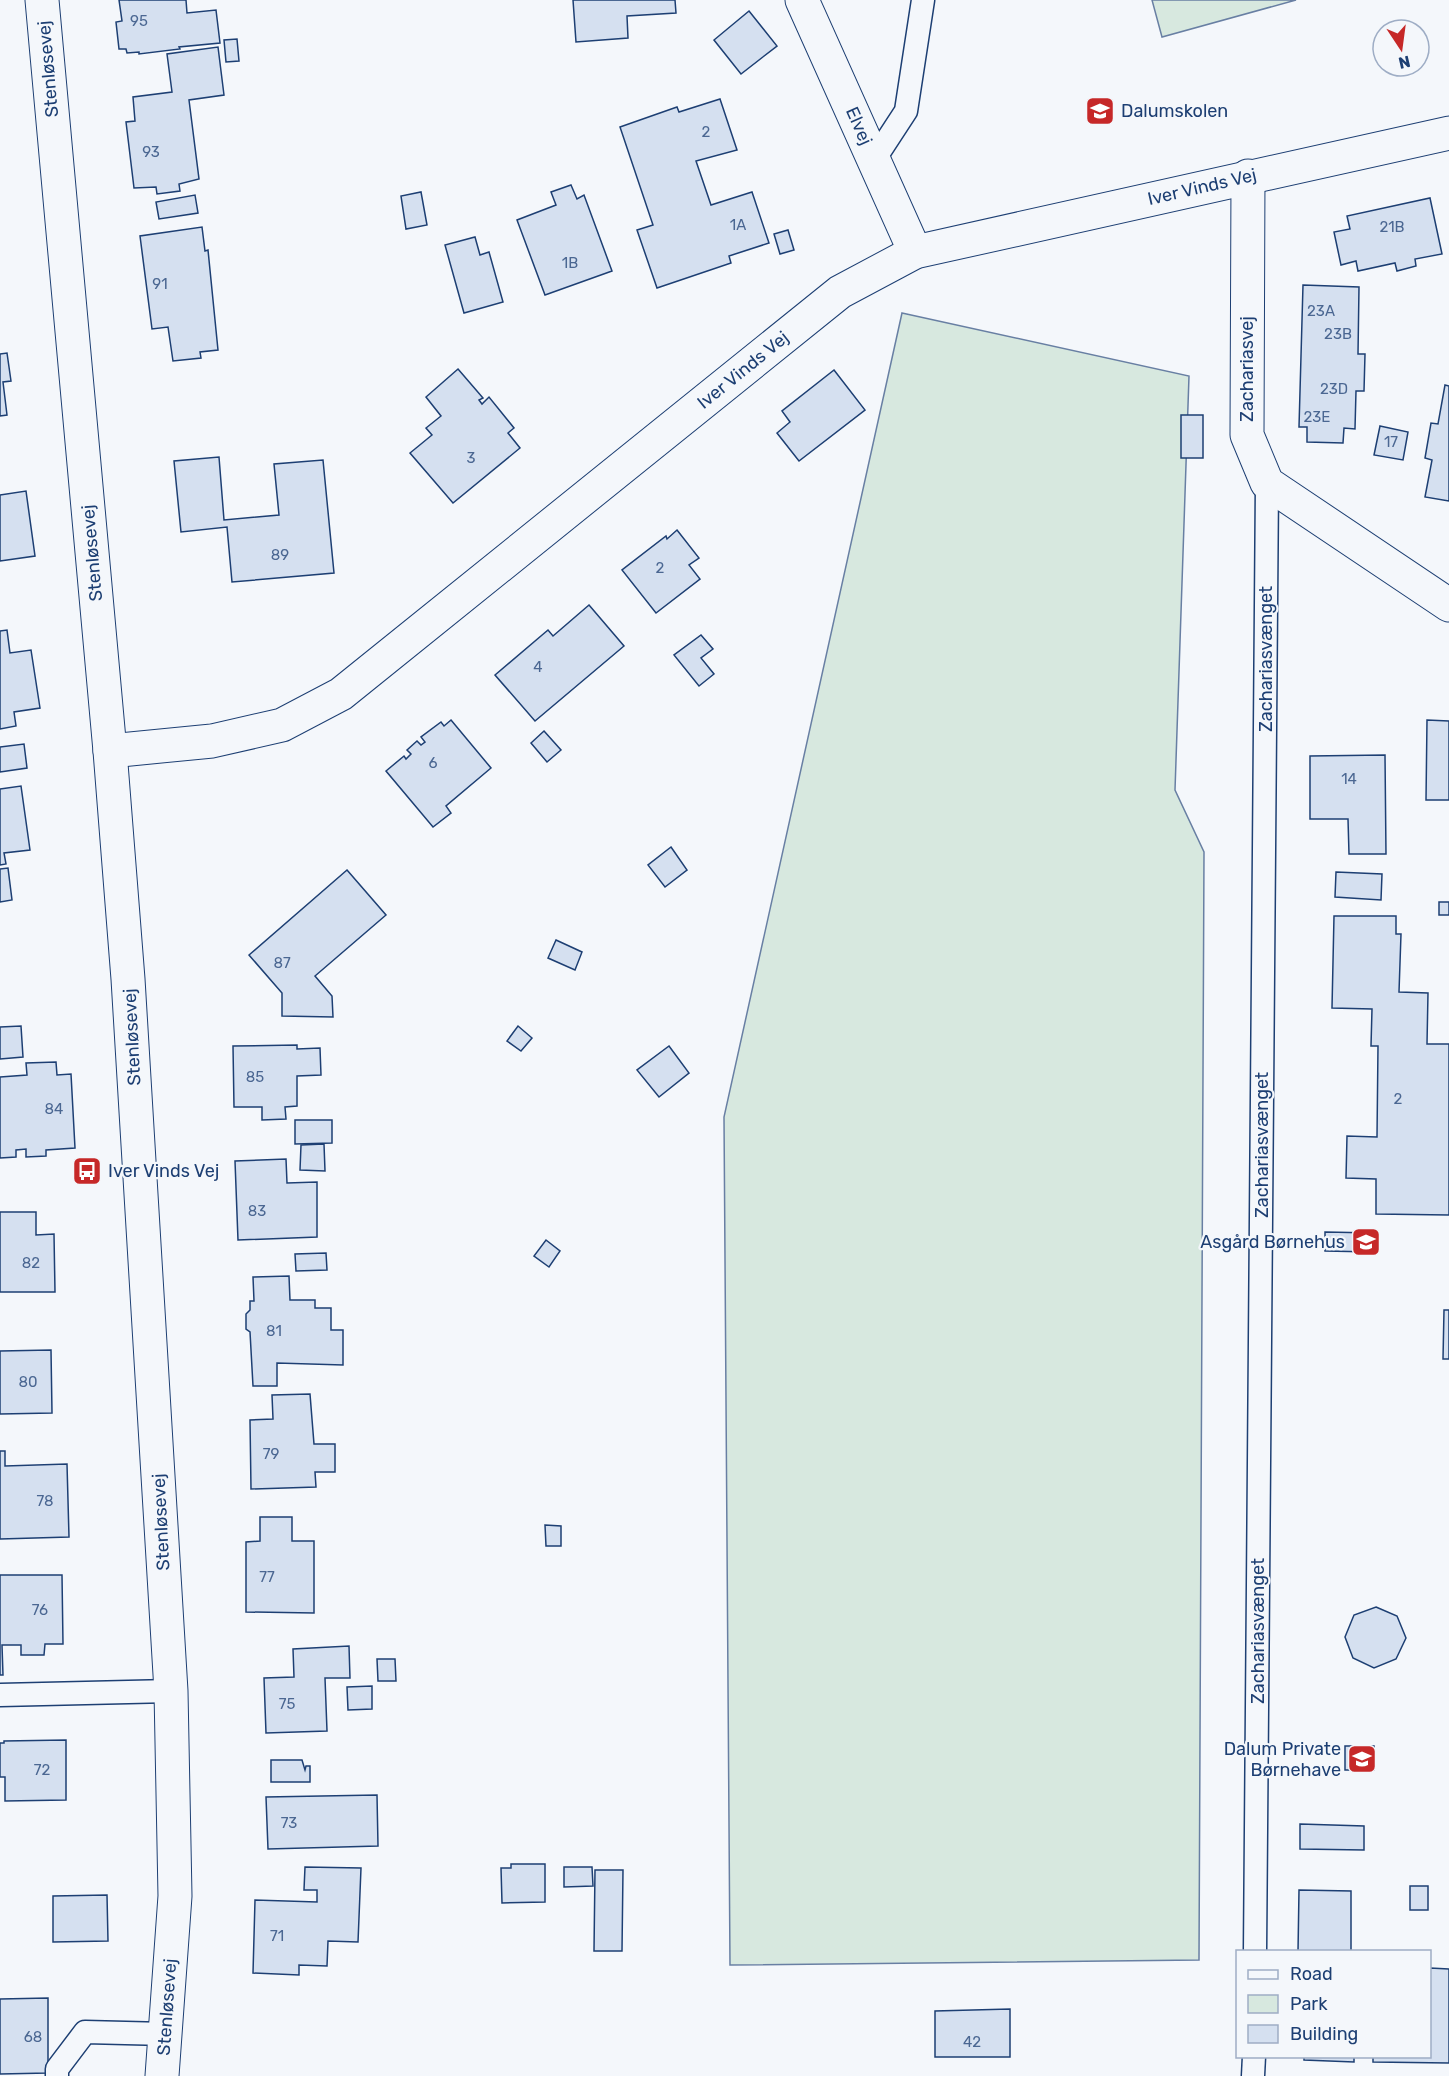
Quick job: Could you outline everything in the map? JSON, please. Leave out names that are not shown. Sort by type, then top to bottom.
[{"type":"street","name":"Stenløsevej","points":[[42,0],[110,751],[128,979],[171,1691],[175,1896],[162,2076]]},
{"type":"street","name":"Elvej","points":[[802,0],[915,252]]},
{"type":"street","name":"Iver Vinds Vej","points":[[110,751],[212,741],[282,725],[341,694],[840,292],[915,252],[1449,133]]},
{"type":"street","name":"Zachariasvej","points":[[1248,177],[1247,435],[1267,483]]},
{"type":"street","points":[[1267,483],[1449,605]]},
{"type":"lane","points":[[874,160],[906,111],[923,0]]},
{"type":"lane","name":"Zachariasvænget","points":[[1255,1950],[1267,483]]},
{"type":"lane","points":[[0,1695],[171,1691]]},
{"type":"lane","points":[[57,2076],[57,2068],[85,2032],[166,2034]]},
{"type":"lane","points":[[1253,2076],[1254,2058]]},
{"type":"green space","points":[[1152,0],[1296,0],[1162,37]]},
{"type":"green space","points":[[902,313],[1189,376],[1175,790],[1204,852],[1199,1960],[730,1965],[724,1117]]},
{"type":"building","points":[[119,0],[186,0],[187,13],[216,10],[220,43],[139,54],[139,52],[127,53],[126,49],[119,49],[116,22],[122,21]]},
{"type":"building","points":[[573,0],[675,0],[676,13],[627,16],[628,38],[576,42]]},
{"type":"building","points":[[749,11],[777,46],[741,74],[714,40]]},
{"type":"building","points":[[237,39],[239,61],[226,62],[224,40]]},
{"type":"building","points":[[218,47],[224,95],[189,100],[199,179],[179,184],[180,191],[157,194],[156,187],[134,188],[126,122],[135,121],[133,97],[172,92],[167,54]]},
{"type":"building","points":[[720,99],[737,150],[696,161],[711,205],[752,192],[769,243],[729,256],[731,263],[657,288],[637,230],[653,225],[620,127],[677,107],[679,112]]},
{"type":"building","points":[[571,185],[577,199],[584,195],[612,271],[545,295],[517,220],[556,205],[551,192]]},
{"type":"building","points":[[421,192],[427,225],[406,229],[401,196]]},
{"type":"building","points":[[195,195],[198,213],[159,219],[156,202]]},
{"type":"building","points":[[1430,198],[1442,254],[1415,259],[1416,266],[1397,271],[1395,263],[1358,271],[1356,261],[1341,265],[1334,232],[1350,229],[1347,216]]},
{"type":"building","points":[[202,227],[205,251],[208,250],[218,350],[200,352],[201,358],[173,361],[168,327],[152,329],[140,236]]},
{"type":"building","points":[[788,230],[794,250],[780,254],[774,234]]},
{"type":"building","points":[[475,237],[480,255],[489,252],[503,302],[464,313],[445,245]]},
{"type":"building","points":[[1303,285],[1359,287],[1358,354],[1365,354],[1364,391],[1356,391],[1355,429],[1344,428],[1343,443],[1307,442],[1307,427],[1299,427]]},
{"type":"building","points":[[7,353],[11,381],[3,382],[7,415],[0,416],[0,354]]},
{"type":"building","points":[[458,369],[483,398],[479,400],[482,404],[489,397],[514,428],[508,433],[520,448],[453,503],[410,453],[432,435],[426,428],[441,416],[426,397]]},
{"type":"building","points":[[834,370],[865,410],[799,461],[777,433],[790,422],[782,411]]},
{"type":"building","points":[[1445,385],[1449,386],[1449,501],[1425,497],[1432,460],[1425,458],[1431,423],[1438,424]]},
{"type":"building","points":[[1181,415],[1203,415],[1203,458],[1181,458]]},
{"type":"building","points":[[1380,426],[1408,432],[1403,460],[1374,455]]},
{"type":"building","points":[[219,457],[224,520],[279,515],[274,464],[323,460],[334,573],[232,582],[227,527],[181,532],[174,461]]},
{"type":"building","points":[[26,491],[35,556],[0,561],[0,495]]},
{"type":"building","points":[[677,530],[699,558],[689,565],[700,579],[656,613],[622,570]]},
{"type":"building","points":[[589,605],[624,646],[535,721],[495,675],[548,630],[553,636]]},
{"type":"building","points":[[7,630],[10,653],[31,650],[40,708],[14,712],[16,726],[0,729],[0,631]]},
{"type":"building","points":[[701,635],[713,649],[701,658],[714,674],[699,686],[674,655]]},
{"type":"building","points":[[451,720],[491,768],[446,806],[451,813],[433,827],[386,771],[404,756],[406,759],[411,754],[407,750],[417,741],[421,745],[425,742],[421,737],[441,722],[444,726]]},
{"type":"building","points":[[1427,720],[1449,721],[1449,800],[1426,800]]},
{"type":"building","points":[[544,731],[561,750],[547,762],[531,743]]},
{"type":"building","points":[[24,744],[27,768],[0,772],[0,747]]},
{"type":"building","points":[[1385,755],[1386,854],[1349,854],[1348,819],[1310,819],[1310,756]]},
{"type":"building","points":[[21,786],[30,850],[4,853],[6,864],[0,865],[0,789]]},
{"type":"building","points":[[671,847],[687,870],[665,887],[648,865]]},
{"type":"building","points":[[8,868],[12,900],[0,902],[0,869]]},
{"type":"building","points":[[347,870],[386,915],[315,976],[332,996],[333,1017],[282,1016],[282,993],[249,955]]},
{"type":"building","points":[[1336,872],[1382,874],[1381,900],[1335,897]]},
{"type":"building","points":[[1439,902],[1449,902],[1449,915],[1439,915]]},
{"type":"building","points":[[1334,916],[1396,916],[1396,934],[1401,934],[1399,992],[1428,993],[1427,1044],[1449,1044],[1449,1215],[1376,1214],[1376,1179],[1346,1178],[1347,1136],[1377,1137],[1378,1046],[1371,1046],[1372,1009],[1332,1008]]},
{"type":"building","points":[[556,940],[582,952],[575,970],[548,958]]},
{"type":"building","points":[[21,1026],[23,1057],[0,1059],[0,1027]]},
{"type":"building","points":[[518,1026],[532,1038],[521,1051],[507,1041]]},
{"type":"building","points":[[297,1045],[297,1049],[320,1048],[321,1075],[297,1076],[297,1106],[285,1107],[286,1119],[262,1120],[262,1107],[234,1107],[233,1046]]},
{"type":"building","points":[[669,1046],[689,1073],[659,1097],[637,1070]]},
{"type":"building","points":[[56,1062],[57,1075],[71,1074],[75,1148],[46,1150],[46,1156],[26,1157],[26,1149],[16,1150],[16,1157],[0,1158],[0,1077],[27,1075],[26,1063]]},
{"type":"building","points":[[295,1120],[332,1120],[332,1143],[295,1144]]},
{"type":"building","points":[[324,1144],[325,1171],[300,1170],[301,1145]]},
{"type":"building","points":[[286,1159],[287,1183],[317,1182],[317,1237],[238,1240],[235,1161]]},
{"type":"building","points":[[0,1212],[36,1212],[36,1235],[54,1234],[55,1292],[0,1292]]},
{"type":"building","points":[[1325,1232],[1374,1233],[1373,1252],[1325,1251]]},
{"type":"building","points":[[546,1240],[560,1251],[549,1267],[534,1256]]},
{"type":"building","points":[[326,1253],[327,1270],[296,1271],[295,1254]]},
{"type":"building","points":[[289,1276],[290,1300],[315,1300],[315,1308],[331,1308],[331,1330],[343,1330],[343,1365],[277,1363],[277,1386],[253,1386],[250,1332],[246,1329],[246,1314],[250,1310],[250,1301],[254,1301],[253,1277]]},
{"type":"building","points":[[1444,1310],[1449,1310],[1449,1359],[1443,1359]]},
{"type":"building","points":[[51,1350],[52,1413],[0,1414],[0,1351]]},
{"type":"building","points":[[310,1394],[314,1444],[335,1444],[335,1472],[315,1472],[316,1487],[251,1489],[250,1420],[273,1419],[272,1395]]},
{"type":"building","points":[[0,1451],[5,1451],[5,1466],[67,1464],[69,1537],[0,1539]]},
{"type":"building","points":[[260,1517],[292,1517],[292,1541],[314,1541],[314,1613],[246,1612],[246,1542],[260,1541]]},
{"type":"building","points":[[545,1525],[561,1526],[561,1546],[546,1546]]},
{"type":"building","points":[[0,1575],[62,1575],[63,1644],[45,1644],[44,1655],[21,1655],[21,1645],[2,1645],[3,1675],[0,1675]]},
{"type":"building","points":[[1376,1607],[1397,1616],[1406,1638],[1396,1659],[1374,1668],[1353,1658],[1345,1637],[1354,1615]]},
{"type":"building","points":[[349,1646],[350,1678],[325,1678],[327,1731],[266,1733],[264,1678],[294,1677],[293,1649]]},
{"type":"building","points":[[377,1659],[395,1659],[396,1681],[378,1681]]},
{"type":"building","points":[[372,1686],[372,1709],[348,1710],[347,1687]]},
{"type":"building","points":[[66,1740],[66,1800],[5,1801],[5,1777],[0,1777],[0,1743],[4,1741]]},
{"type":"building","points":[[1345,1746],[1374,1746],[1374,1770],[1345,1770]]},
{"type":"building","points":[[271,1760],[302,1760],[305,1770],[306,1766],[310,1766],[310,1782],[271,1782]]},
{"type":"building","points":[[377,1795],[378,1846],[268,1849],[266,1797]]},
{"type":"building","points":[[1300,1824],[1364,1826],[1364,1850],[1300,1849]]},
{"type":"building","points":[[511,1864],[545,1864],[545,1902],[502,1903],[501,1868],[511,1868]]},
{"type":"building","points":[[305,1867],[361,1868],[358,1942],[328,1941],[327,1966],[299,1965],[299,1975],[253,1973],[255,1900],[317,1902],[317,1890],[304,1890]]},
{"type":"building","points":[[564,1867],[592,1867],[593,1886],[564,1887]]},
{"type":"building","points":[[595,1870],[623,1870],[622,1951],[594,1951]]},
{"type":"building","points":[[1410,1886],[1428,1886],[1428,1910],[1410,1910]]},
{"type":"building","points":[[1299,1890],[1351,1891],[1351,1950],[1298,1950]]},
{"type":"building","points":[[107,1895],[108,1941],[53,1942],[53,1896]]},
{"type":"building","points":[[1431,1968],[1449,1969],[1449,2063],[1373,2062],[1373,2058],[1431,2058]]},
{"type":"building","points":[[48,1998],[48,2073],[0,2074],[0,1999]]},
{"type":"building","points":[[1010,2009],[1010,2057],[935,2057],[935,2011]]},
{"type":"building","points":[[1304,2058],[1354,2058],[1354,2062],[1304,2060]]},
{"type":"place","name":"Dalumskolen","points":[[1100,111]]},
{"type":"place","name":"Iver Vinds Vej","points":[[87,1171]]},
{"type":"place","name":"Asgård Børnehus","points":[[1366,1242]]},
{"type":"place","name":"Dalum Private Børnehave","points":[[1362,1759]]}]
